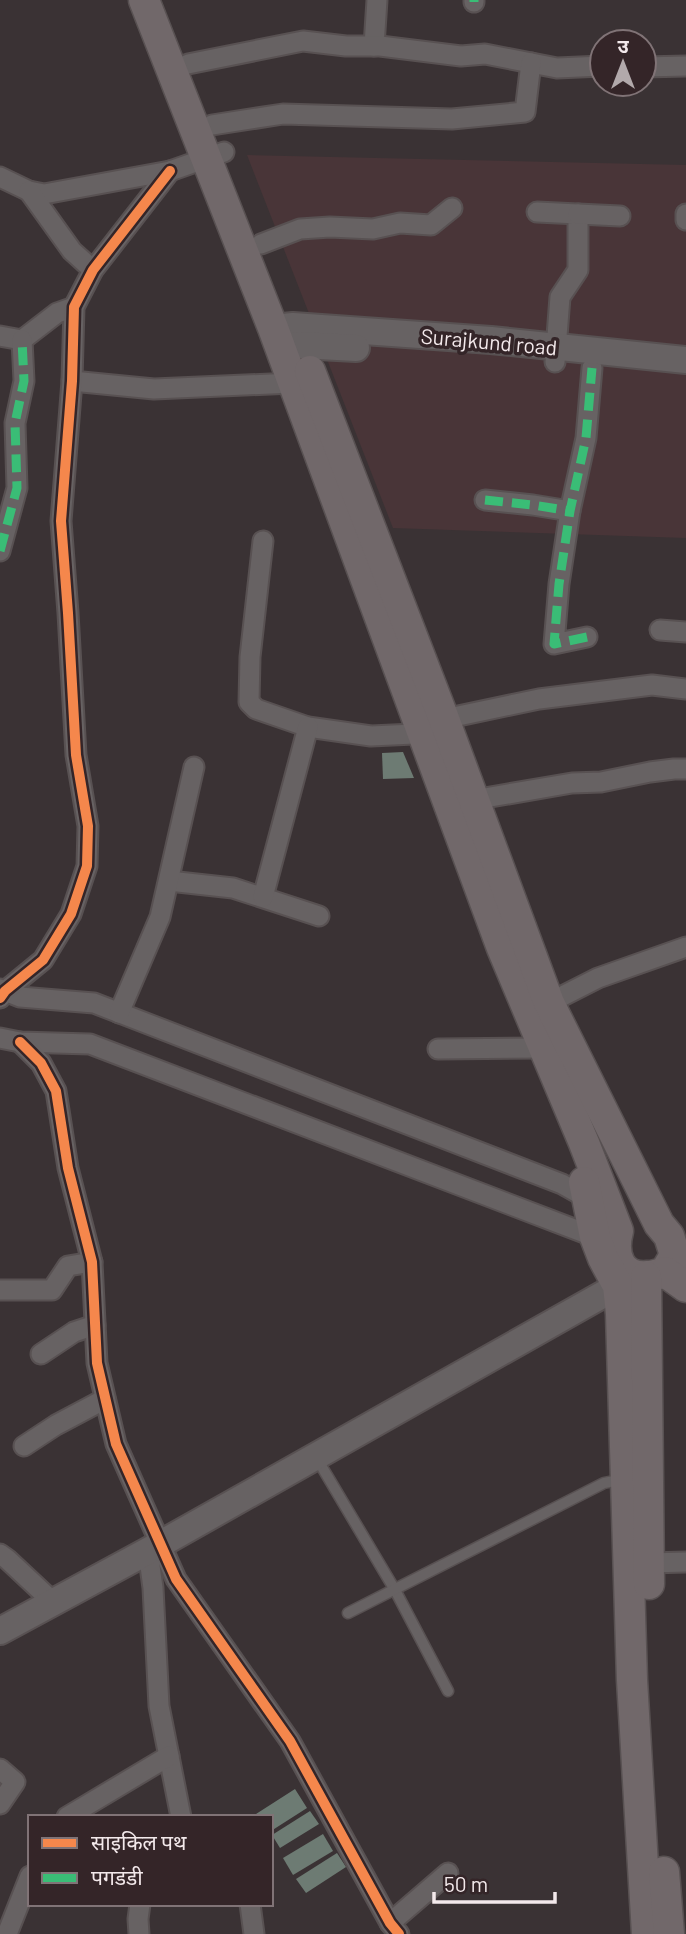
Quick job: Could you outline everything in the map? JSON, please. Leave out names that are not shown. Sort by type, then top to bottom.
[{"type":"main road","points":[[144,0],[215,156],[286,336],[434,728],[502,948],[539,1008],[659,1224],[671,1265],[641,1679]]},
{"type":"main road","points":[[162,0],[212,125],[215,156],[261,244],[286,336],[293,383],[434,728],[473,800],[539,1008],[543,1048],[618,1231],[615,1242],[617,1261],[628,1273],[671,1265]]},
{"type":"main road","name":"Surajkund road","points":[[286,336],[491,348],[593,360],[686,360]]},
{"type":"main road","points":[[593,360],[686,375]]},
{"type":"main road","points":[[584,1143],[580,1161],[596,1237],[603,1258],[618,1286],[626,1479],[641,1679],[654,1751],[669,1934]]},
{"type":"main road","points":[[0,1630],[154,1547],[618,1286]]},
{"type":"main road","points":[[647,1934],[664,1876]]},
{"type":"street","points":[[373,46],[377,0]]},
{"type":"street","points":[[188,64],[303,41],[461,56],[485,54],[557,68],[588,67]]},
{"type":"street","points":[[212,125],[283,114],[452,120],[525,112],[531,63]]},
{"type":"street","points":[[658,67],[686,66]]},
{"type":"street","points":[[0,177],[29,191],[44,194],[170,170],[215,156]]},
{"type":"street","points":[[2,993],[43,960],[71,914],[87,866],[88,826],[76,755],[61,521],[72,381],[74,307],[93,270],[170,170]]},
{"type":"street","points":[[29,191],[72,251],[93,270]]},
{"type":"street","points":[[261,244],[300,229],[373,229],[400,223],[431,225],[452,208]]},
{"type":"street","points":[[537,212],[620,216]]},
{"type":"street","points":[[686,213],[686,220]]},
{"type":"street","points":[[555,354],[559,297],[578,270],[578,214]]},
{"type":"street","points":[[22,340],[57,313],[74,307]]},
{"type":"street","points":[[0,335],[22,340]]},
{"type":"street","points":[[0,551],[17,488],[15,423],[24,381],[22,340]]},
{"type":"street","points":[[587,637],[554,644],[559,584],[570,511],[586,438],[593,360]]},
{"type":"street","points":[[72,381],[154,389],[293,383]]},
{"type":"street","points":[[485,500],[570,511]]},
{"type":"street","points":[[262,541],[250,657],[249,702],[256,709],[308,727],[371,736],[414,734],[539,699],[652,685],[686,689]]},
{"type":"street","points":[[660,630],[686,632]]},
{"type":"street","points":[[262,897],[308,727]]},
{"type":"street","points":[[119,1013],[160,917],[194,767]]},
{"type":"street","points":[[473,800],[572,783],[601,782],[650,772],[686,769]]},
{"type":"street","points":[[169,881],[233,888],[319,916]]},
{"type":"street","points":[[539,1008],[598,978],[686,947]]},
{"type":"street","points":[[2,993],[94,1003],[562,1184],[587,1198]]},
{"type":"street","points":[[0,1038],[20,1042],[90,1044],[596,1237]]},
{"type":"street","points":[[20,1042],[41,1063],[56,1091],[68,1168],[92,1262],[97,1363],[116,1444],[154,1547],[290,1741],[395,1928],[448,1873]]},
{"type":"street","points":[[438,1049],[543,1048]]},
{"type":"street","points":[[0,1290],[52,1290],[68,1266],[92,1262]]},
{"type":"street","points":[[41,1354],[74,1332],[95,1325]]},
{"type":"street","points":[[24,1446],[56,1425],[105,1399]]},
{"type":"street","points":[[154,1547],[153,1588],[159,1706],[181,1815]]},
{"type":"street","points":[[0,1554],[52,1602]]},
{"type":"street","points":[[649,1563],[686,1562]]},
{"type":"street","points":[[70,1815],[169,1756]]},
{"type":"street","points":[[0,1769],[15,1782],[0,1804]]},
{"type":"street","points":[[8,1934],[28,1882]]},
{"type":"street","points":[[138,1934],[140,1906]]},
{"type":"street","points":[[250,1906],[254,1934]]},
{"type":"lane","points":[[316,1456],[395,1590],[448,1691]]},
{"type":"lane","points":[[348,1613],[604,1483],[626,1479]]},
{"type":"shaded area","points":[[247,155],[686,165],[686,538],[393,528]]},
{"type":"building","points":[[403,752],[414,778],[383,779],[382,753]]},
{"type":"building","points":[[295,1789],[307,1808],[273,1830],[273,1815],[256,1814]]},
{"type":"building","points":[[310,1811],[319,1824],[280,1848],[273,1834]]},
{"type":"building","points":[[323,1834],[333,1851],[293,1875],[283,1858]]},
{"type":"building","points":[[337,1853],[346,1867],[306,1893],[296,1879]]},
{"type":"marked path","points":[[0,551],[17,488],[15,423],[24,381],[22,340]]},
{"type":"marked path","points":[[587,637],[554,644],[559,584],[570,511],[586,438],[592,368]]},
{"type":"marked path","points":[[485,500],[570,511]]},
{"type":"cycle path","points":[[0,998],[43,960],[71,914],[87,866],[88,826],[76,755],[61,521],[72,381],[74,307],[93,270],[170,171]]},
{"type":"cycle path","points":[[20,1042],[41,1063],[56,1091],[68,1168],[92,1262],[97,1363],[116,1444],[176,1579],[290,1741],[390,1923],[399,1934]]}]
